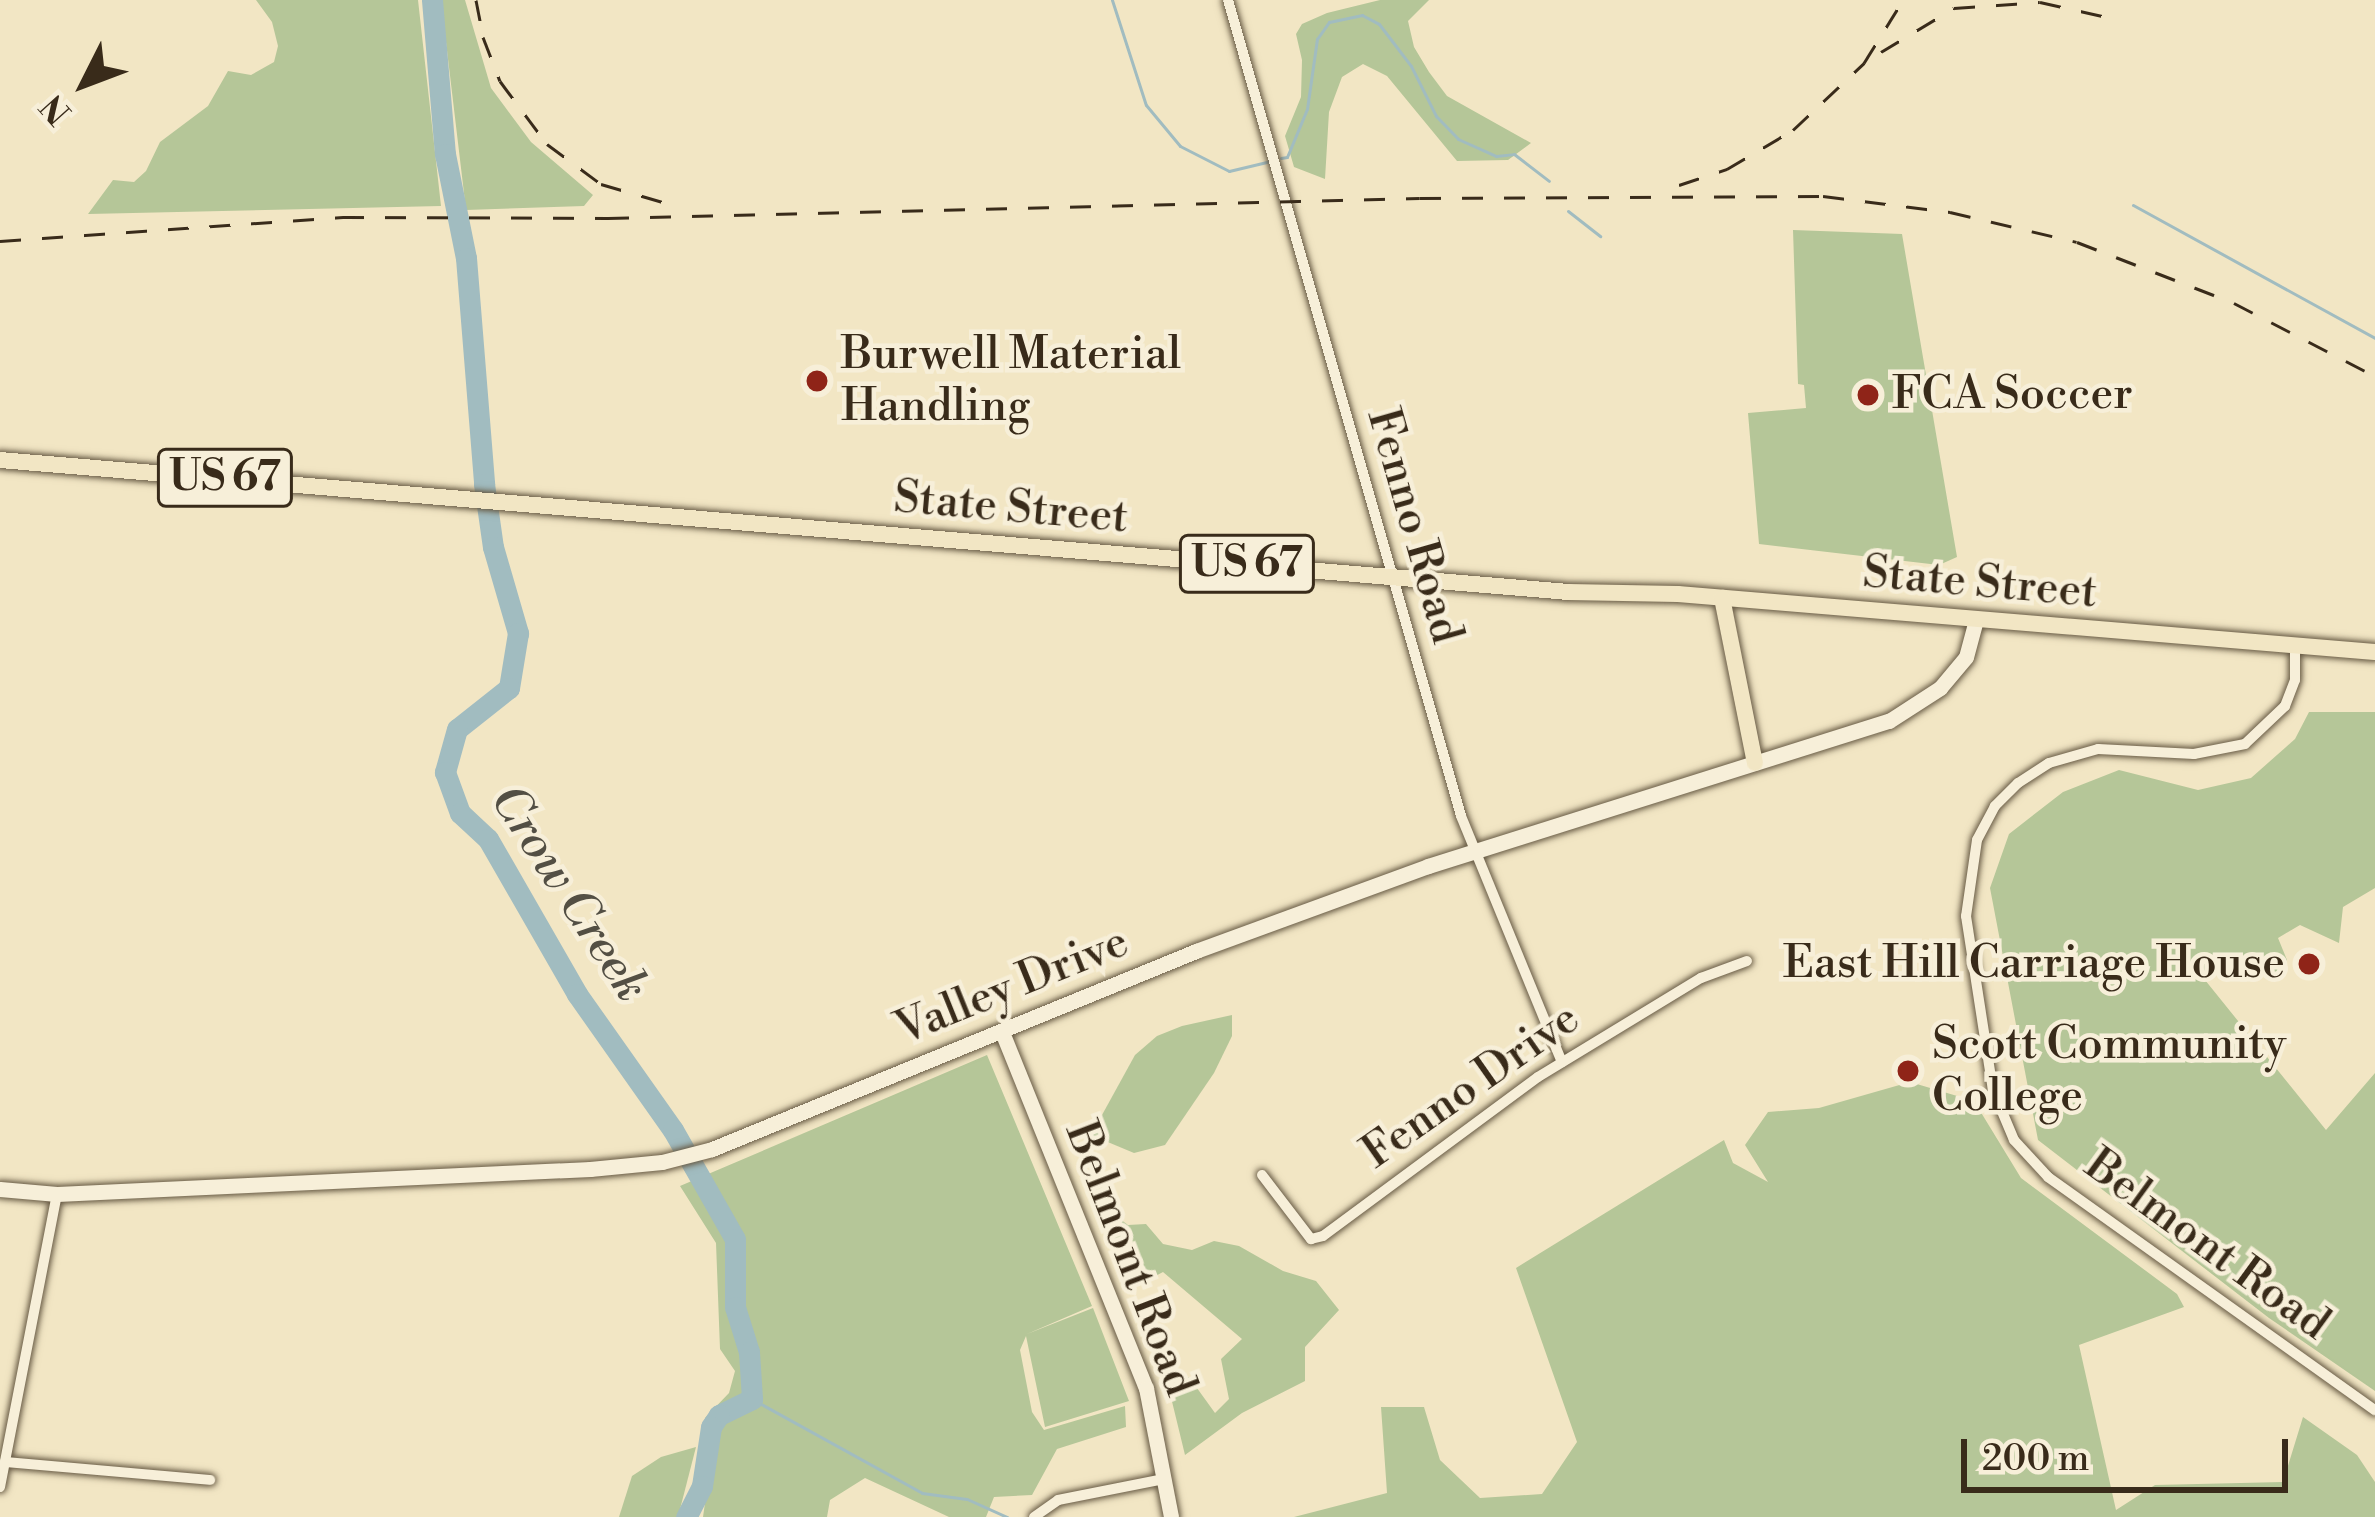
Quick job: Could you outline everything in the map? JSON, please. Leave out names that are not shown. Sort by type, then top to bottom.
[{"type":"main road","name":"State Street","points":[[0,460],[1390,577],[1722,598],[2375,652]]},
{"type":"main road","points":[[1722,598],[1755,763]]},
{"type":"street","name":"Fenno Road","points":[[1228,0],[1390,577],[1474,853],[1562,1062]]},
{"type":"street","name":"Valley Drive","points":[[0,1190],[58,1194],[662,1162],[712,1149],[1196,951],[1474,853],[1889,721],[1927,700],[1966,657],[1976,620]]},
{"type":"street","name":"Belmont Road","points":[[2295,646],[2295,680],[2285,706],[2245,744],[2194,754],[2098,749],[2049,763],[2018,783],[1996,806],[1977,840],[1966,916],[1994,1090],[2014,1140],[2048,1177],[2375,1410]]},
{"type":"street","name":"Fenno Drive","points":[[1262,1174],[1311,1239],[1323,1236],[1562,1062],[1713,971],[1747,961]]},
{"type":"street","name":"Belmont Road","points":[[1001,1032],[1142,1376],[1171,1517]]},
{"type":"street","points":[[0,1487],[58,1194]]},
{"type":"street","points":[[5,1462],[210,1480]]},
{"type":"street","points":[[1034,1517],[1058,1500],[1164,1479]]},
{"type":"green space","points":[[256,0],[418,0],[441,206],[88,214],[113,180],[134,182],[146,171],[160,142],[208,106],[228,71],[251,75],[274,62],[278,46],[272,22]]},
{"type":"green space","points":[[441,0],[465,0],[491,88],[531,142],[593,195],[584,206],[466,210]]},
{"type":"green space","points":[[1380,0],[1429,0],[1408,21],[1414,47],[1429,72],[1447,96],[1531,143],[1508,160],[1457,161],[1387,76],[1363,64],[1342,77],[1329,112],[1325,179],[1294,167],[1285,136],[1301,97],[1302,60],[1296,34],[1302,24],[1327,13]]},
{"type":"green space","name":"FCA Soccer","points":[[1793,230],[1902,234],[1957,557],[1939,565],[1759,544],[1748,413],[1806,408],[1804,385],[1798,384]]},
{"type":"green space","points":[[2309,712],[2375,712],[2375,888],[2343,907],[2339,943],[2300,925],[2278,938],[2287,960],[2271,979],[2237,958],[2205,980],[2326,1130],[2375,1073],[2375,1391],[2269,1318],[2038,1140],[1990,888],[2009,834],[2063,792],[2119,770],[2198,790],[2251,778],[2295,739]]},
{"type":"green space","points":[[1232,1015],[1232,1036],[1214,1073],[1165,1145],[1134,1153],[1091,1135],[1135,1055],[1157,1036]]},
{"type":"green space","points":[[987,1055],[1092,1306],[1027,1334],[1093,1308],[1129,1401],[1045,1427],[1026,1336],[1020,1350],[1032,1412],[1044,1430],[1125,1406],[1126,1427],[1057,1449],[1032,1495],[994,1497],[986,1517],[949,1517],[865,1478],[830,1500],[827,1517],[703,1517],[714,1440],[705,1418],[729,1393],[735,1371],[720,1349],[716,1243],[680,1186]]},
{"type":"green space","name":"Scott Community College","points":[[1910,1082],[1974,1101],[2021,1178],[2177,1294],[2184,1307],[2079,1345],[2116,1510],[2155,1485],[2283,1482],[2303,1417],[2357,1455],[2375,1482],[2375,1517],[1294,1517],[1387,1493],[1381,1407],[1424,1407],[1440,1460],[1480,1498],[1542,1494],[1577,1442],[1516,1268],[1724,1140],[1733,1163],[1768,1182],[1745,1145],[1768,1112],[1819,1108]]},
{"type":"green space","points":[[1102,1187],[1108,1210],[1128,1225],[1146,1224],[1163,1244],[1192,1250],[1214,1241],[1239,1246],[1283,1271],[1316,1281],[1339,1310],[1305,1347],[1305,1381],[1242,1413],[1185,1455],[1168,1385],[1189,1377],[1215,1413],[1229,1399],[1221,1359],[1242,1339],[1163,1272],[1129,1290],[1090,1192]]},
{"type":"green space","points":[[696,1447],[678,1517],[619,1517],[632,1476],[661,1457]]},
{"type":"waterway","name":"Crow Creek","points":[[432,0],[445,154],[466,258],[484,484],[493,547],[518,633],[509,688],[457,729],[445,772],[460,813],[488,839],[577,994],[673,1130],[735,1239],[735,1307],[749,1352],[752,1399],[719,1415],[711,1427],[702,1486],[686,1517]]},
{"type":"waterway","points":[[1112,0],[1146,105],[1180,146],[1229,171],[1271,161]]},
{"type":"waterway","points":[[1281,158],[1287,157],[1307,109],[1317,39],[1329,22],[1362,15],[1379,24],[1411,66],[1436,116],[1458,139],[1496,156],[1514,154],[1549,181]]},
{"type":"waterway","points":[[2133,205],[2375,338]]},
{"type":"waterway","points":[[1568,211],[1600,236]]},
{"type":"waterway","points":[[752,1399],[922,1493],[967,1499],[1007,1517]]},
{"type":"railway","points":[[476,0],[483,37],[500,81],[547,144],[601,184],[673,205]]},
{"type":"railway","points":[[1679,185],[1727,169],[1793,130],[1864,63],[1903,0]]},
{"type":"railway","points":[[1881,52],[1954,8],[2040,2],[2111,18]]},
{"type":"railway","points":[[0,241],[343,217],[608,218],[1420,198],[1823,196],[1950,212],[2077,242],[2234,303],[2375,376]]},
{"type":"place","name":"Burwell Material Handling","points":[[817,381]]},
{"type":"place","name":"FCA Soccer","points":[[1868,395]]},
{"type":"place","name":"East Hill Carriage House","points":[[2309,964]]},
{"type":"place","name":"Scott Community College","points":[[1908,1071]]}]
